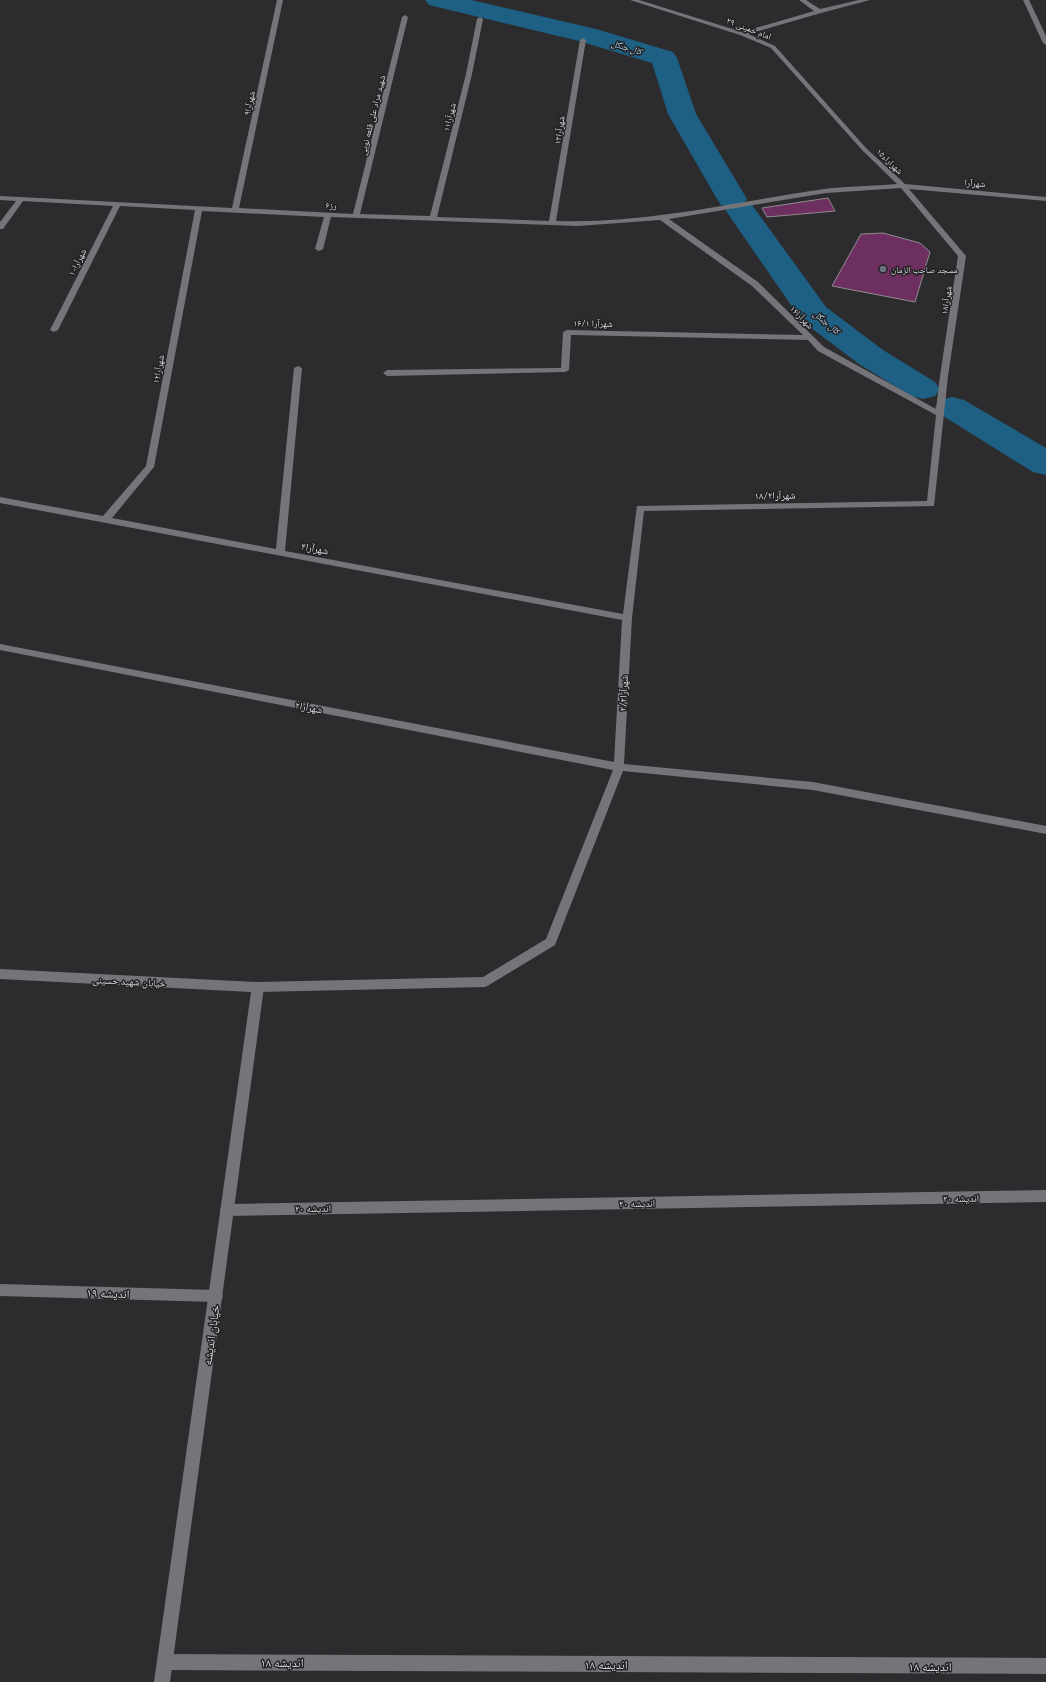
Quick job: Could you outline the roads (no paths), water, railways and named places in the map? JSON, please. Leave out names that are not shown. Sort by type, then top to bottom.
[{"type":"street","name":"شهرآرا۹","points":[[235,210],[280,0]]},
{"type":"street","name":"امام خمینی ۲۹","points":[[633,0],[742,34],[773,48],[864,149]]},
{"type":"street","points":[[802,0],[819,11]]},
{"type":"street","points":[[742,34],[819,11],[867,0]]},
{"type":"street","points":[[1026,0],[1046,43]]},
{"type":"street","name":"شهید مراد علی قلعه نویی","points":[[356,216],[405,17]]},
{"type":"street","name":"شهرآرا۱۱","points":[[433,219],[469,74],[480,19]]},
{"type":"street","name":"شهرآرا۱۳","points":[[552,223],[583,40]]},
{"type":"street","name":"شهراراء۱۵","points":[[864,149],[903,186]]},
{"type":"street","name":"شهرآرا","points":[[662,218],[826,191],[903,186],[1046,199]]},
{"type":"street","name":"شهرآرا۱۸","points":[[903,186],[962,256],[940,414]]},
{"type":"street","name":"رز۶","points":[[0,198],[328,215],[578,224],[662,218]]},
{"type":"street","points":[[0,227],[21,199]]},
{"type":"street","name":"شهرآرا۱۰","points":[[54,330],[118,204]]},
{"type":"street","name":"شهرآرا۱۲","points":[[105,520],[150,467],[199,208]]},
{"type":"street","points":[[319,249],[328,215]]},
{"type":"street","name":"شهرآرا۱۶","points":[[662,218],[755,284],[821,349],[940,414]]},
{"type":"street","name":"شهرآرا ۱۶/۱","points":[[387,372],[565,370],[567,332],[810,338]]},
{"type":"street","points":[[280,553],[298,368]]},
{"type":"street","name":"شهرآرا۱۸/۲","points":[[626,618],[640,508],[931,504],[940,414]]},
{"type":"street","name":"شهرآرا۴","points":[[0,500],[626,618]]},
{"type":"street","name":"شهرآرا۲/۲","points":[[258,987],[485,982],[551,942],[619,767],[626,618]]},
{"type":"street","name":"شهرآرا۲","points":[[0,647],[619,767],[813,786],[1046,830]]},
{"type":"street","name":"خیابان شهید حسینی","points":[[0,974],[258,987]]},
{"type":"street","name":"خیابان اندیشه","points":[[162,1682],[258,987]]},
{"type":"street","name":"اندیشه ۲۰","points":[[227,1210],[1046,1196]]},
{"type":"street","name":"اندیشه ۱۹","points":[[0,1290],[216,1296]]},
{"type":"street","name":"اندیشه ۱۸","points":[[165,1662],[1046,1666]]},
{"type":"waterway","name":"کال جنگل","points":[[438,0],[587,35],[664,58],[682,114],[732,199]]},
{"type":"waterway","name":"کال جنگل","points":[[741,211],[814,314],[871,357],[923,389]]},
{"type":"waterway","name":"کال جنگل","points":[[952,407],[1046,464]]},
{"type":"place","name":"مسجد صاحب الزمان","points":[[883,269]]}]
